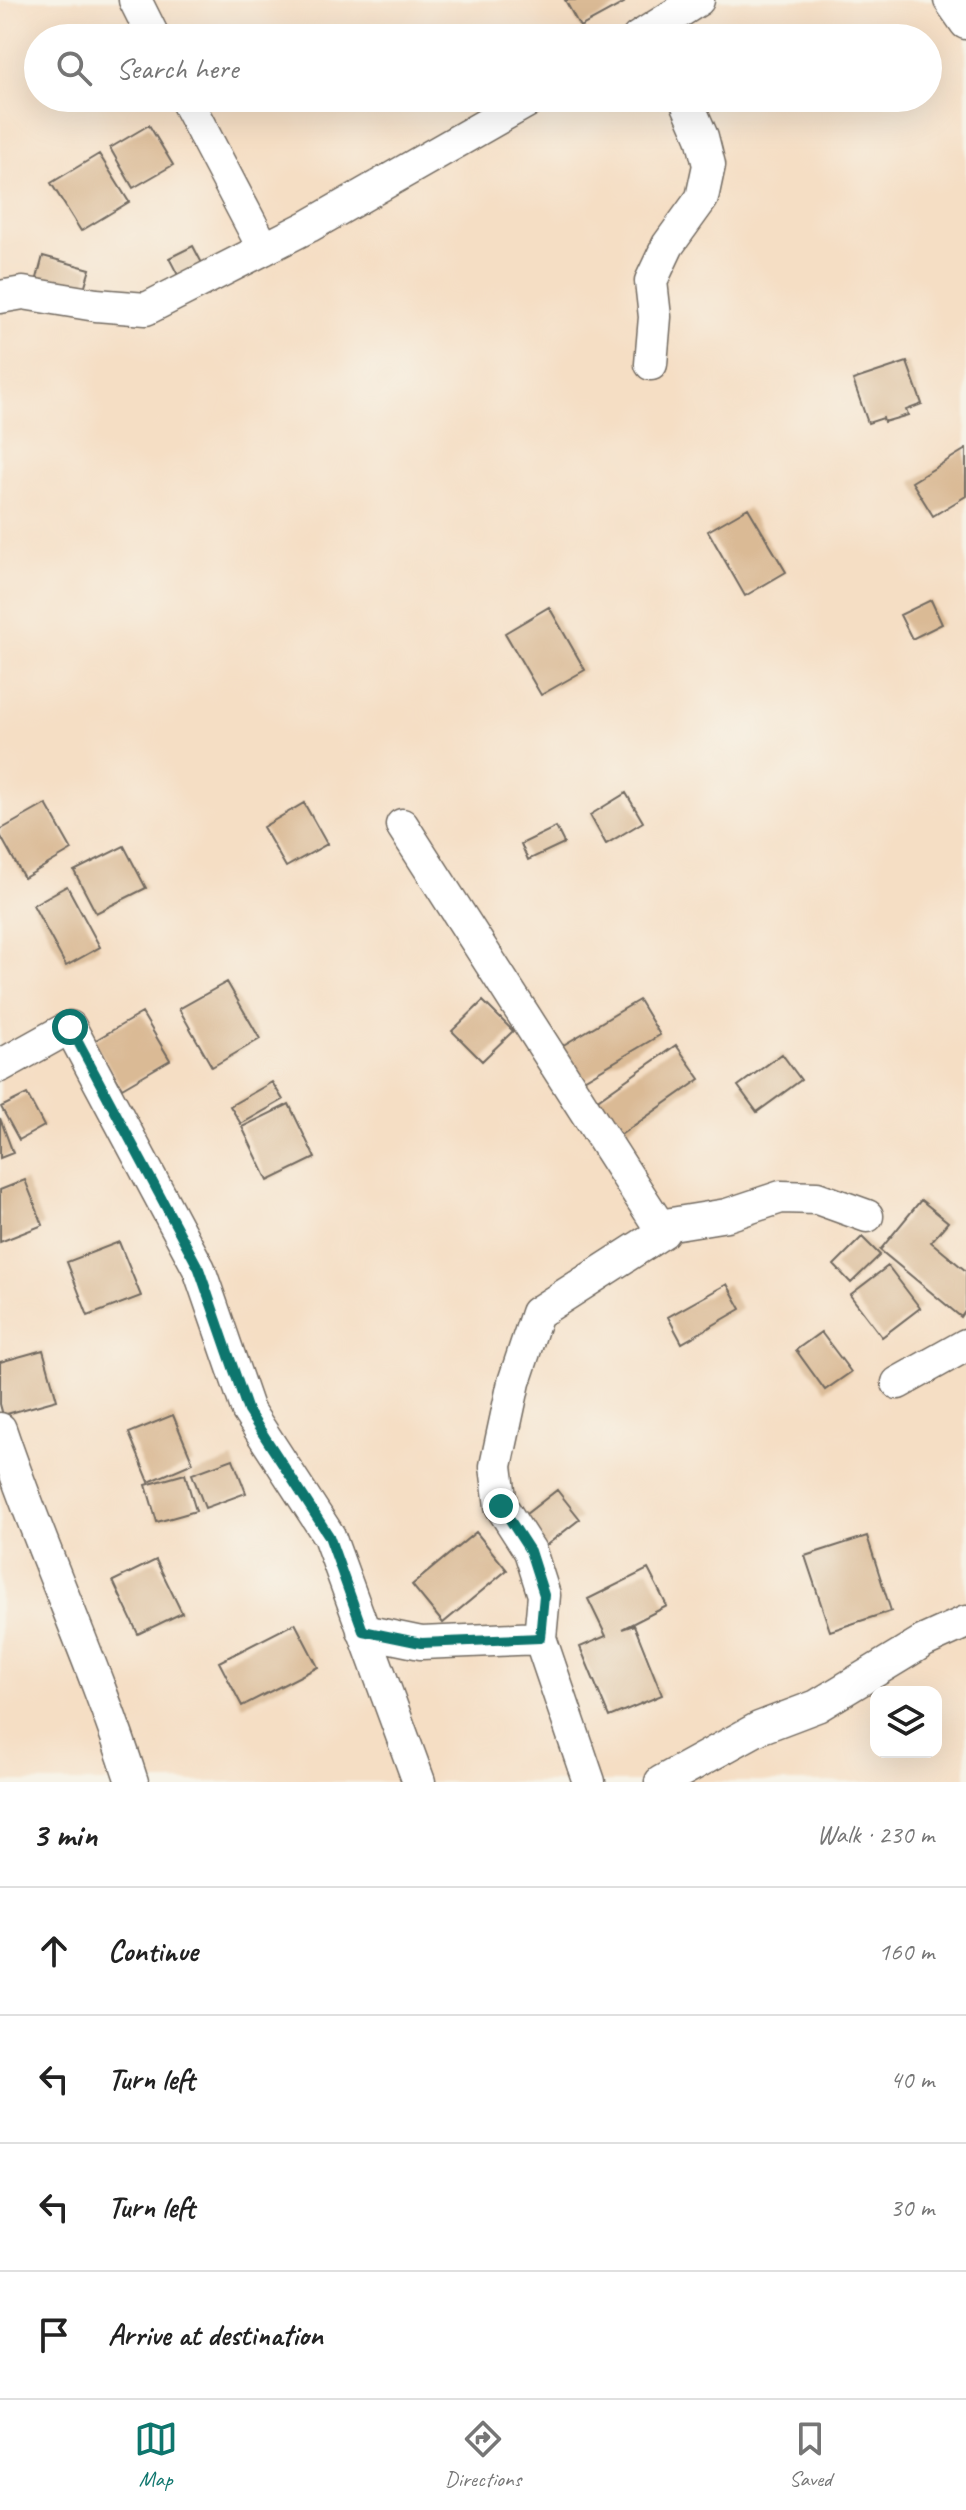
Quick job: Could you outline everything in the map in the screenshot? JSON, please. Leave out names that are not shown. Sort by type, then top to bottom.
[{"type":"street","points":[[135,0],[147,24]]},
{"type":"street","points":[[665,24],[698,0]]},
{"type":"street","points":[[950,0],[966,23]]},
{"type":"street","points":[[192,112],[264,249]]},
{"type":"street","points":[[0,297],[23,293],[96,305],[146,309],[309,226],[508,112]]},
{"type":"street","points":[[651,364],[655,317],[651,281],[668,245],[702,198],[709,165],[691,112]]},
{"type":"street","points":[[402,825],[663,1232],[537,1313],[514,1382],[496,1466],[501,1506],[530,1551],[544,1595],[540,1638],[589,1782]]},
{"type":"street","points":[[0,1066],[70,1027],[199,1269],[248,1411],[329,1536],[419,1782]]},
{"type":"street","points":[[659,1226],[727,1215],[781,1197],[817,1198],[867,1216]]},
{"type":"street","points":[[898,1383],[966,1345]]},
{"type":"street","points":[[0,1429],[23,1496],[110,1713],[132,1782]]},
{"type":"street","points":[[661,1782],[759,1728],[817,1706],[924,1641],[966,1622]]},
{"type":"street","points":[[363,1631],[421,1643],[540,1638]]},
{"type":"building","points":[[565,0],[622,0],[624,3],[586,24],[578,24]]},
{"type":"building","points":[[149,125],[173,165],[133,188],[110,148]]},
{"type":"building","points":[[99,154],[129,202],[81,231],[51,183]]},
{"type":"building","points":[[193,246],[204,267],[180,279],[169,258]]},
{"type":"building","points":[[43,256],[90,269],[82,295],[36,282]]},
{"type":"building","points":[[907,362],[922,404],[906,410],[908,415],[868,423],[853,380]]},
{"type":"building","points":[[966,449],[966,496],[933,516],[912,482]]},
{"type":"building","points":[[748,508],[786,572],[745,596],[708,531]]},
{"type":"building","points":[[931,600],[942,624],[912,639],[900,615]]},
{"type":"building","points":[[549,607],[585,670],[541,695],[505,633]]},
{"type":"building","points":[[626,793],[643,822],[606,844],[590,815]]},
{"type":"building","points":[[304,803],[327,844],[286,867],[263,827]]},
{"type":"building","points":[[46,804],[72,850],[24,878],[0,830]]},
{"type":"building","points":[[556,827],[564,843],[528,860],[521,844]]},
{"type":"building","points":[[124,846],[146,888],[96,913],[74,871]]},
{"type":"building","points":[[67,886],[100,947],[66,966],[33,905]]},
{"type":"building","points":[[227,982],[260,1039],[212,1067],[179,1009]]},
{"type":"building","points":[[639,1000],[660,1035],[575,1085],[555,1050]]},
{"type":"building","points":[[483,1001],[513,1031],[482,1061],[452,1031]]},
{"type":"building","points":[[142,1013],[170,1060],[122,1088],[94,1041]]},
{"type":"building","points":[[676,1045],[700,1079],[616,1138],[592,1104]]},
{"type":"building","points":[[782,1054],[801,1080],[757,1112],[738,1086]]},
{"type":"building","points":[[272,1082],[283,1100],[241,1124],[230,1106]]},
{"type":"building","points":[[27,1094],[44,1126],[19,1140],[1,1107]]},
{"type":"building","points":[[289,1104],[315,1158],[268,1181],[242,1127]]},
{"type":"building","points":[[0,1118],[13,1153],[0,1158]]},
{"type":"building","points":[[25,1180],[43,1225],[0,1242],[0,1190]]},
{"type":"building","points":[[921,1200],[948,1222],[931,1242],[966,1271],[966,1310],[961,1317],[880,1250]]},
{"type":"building","points":[[862,1237],[880,1255],[851,1283],[834,1265]]},
{"type":"building","points":[[119,1242],[141,1296],[88,1316],[67,1262]]},
{"type":"building","points":[[888,1266],[920,1308],[882,1337],[850,1295]]},
{"type":"building","points":[[727,1284],[741,1309],[682,1343],[668,1317]]},
{"type":"building","points":[[821,1332],[851,1372],[825,1390],[796,1350]]},
{"type":"building","points":[[43,1350],[57,1400],[3,1415],[0,1362]]},
{"type":"building","points":[[173,1415],[193,1463],[149,1482],[129,1433]]},
{"type":"building","points":[[233,1459],[246,1493],[205,1508],[192,1474]]},
{"type":"building","points":[[185,1474],[196,1511],[157,1522],[146,1485]]},
{"type":"building","points":[[557,1490],[580,1519],[544,1547],[521,1518]]},
{"type":"building","points":[[476,1532],[507,1570],[443,1623],[412,1585]]},
{"type":"building","points":[[867,1536],[891,1611],[830,1631],[805,1556]]},
{"type":"building","points":[[156,1560],[182,1613],[138,1634],[113,1581]]},
{"type":"building","points":[[648,1569],[667,1606],[622,1629],[634,1625],[662,1695],[609,1717],[580,1647],[606,1636],[588,1599]]},
{"type":"building","points":[[295,1623],[318,1667],[242,1706],[219,1662]]},
{"type":"route","points":[[70,1027],[199,1269],[248,1411],[329,1536],[363,1631],[421,1643],[540,1638],[544,1595],[530,1551],[501,1506]]}]
